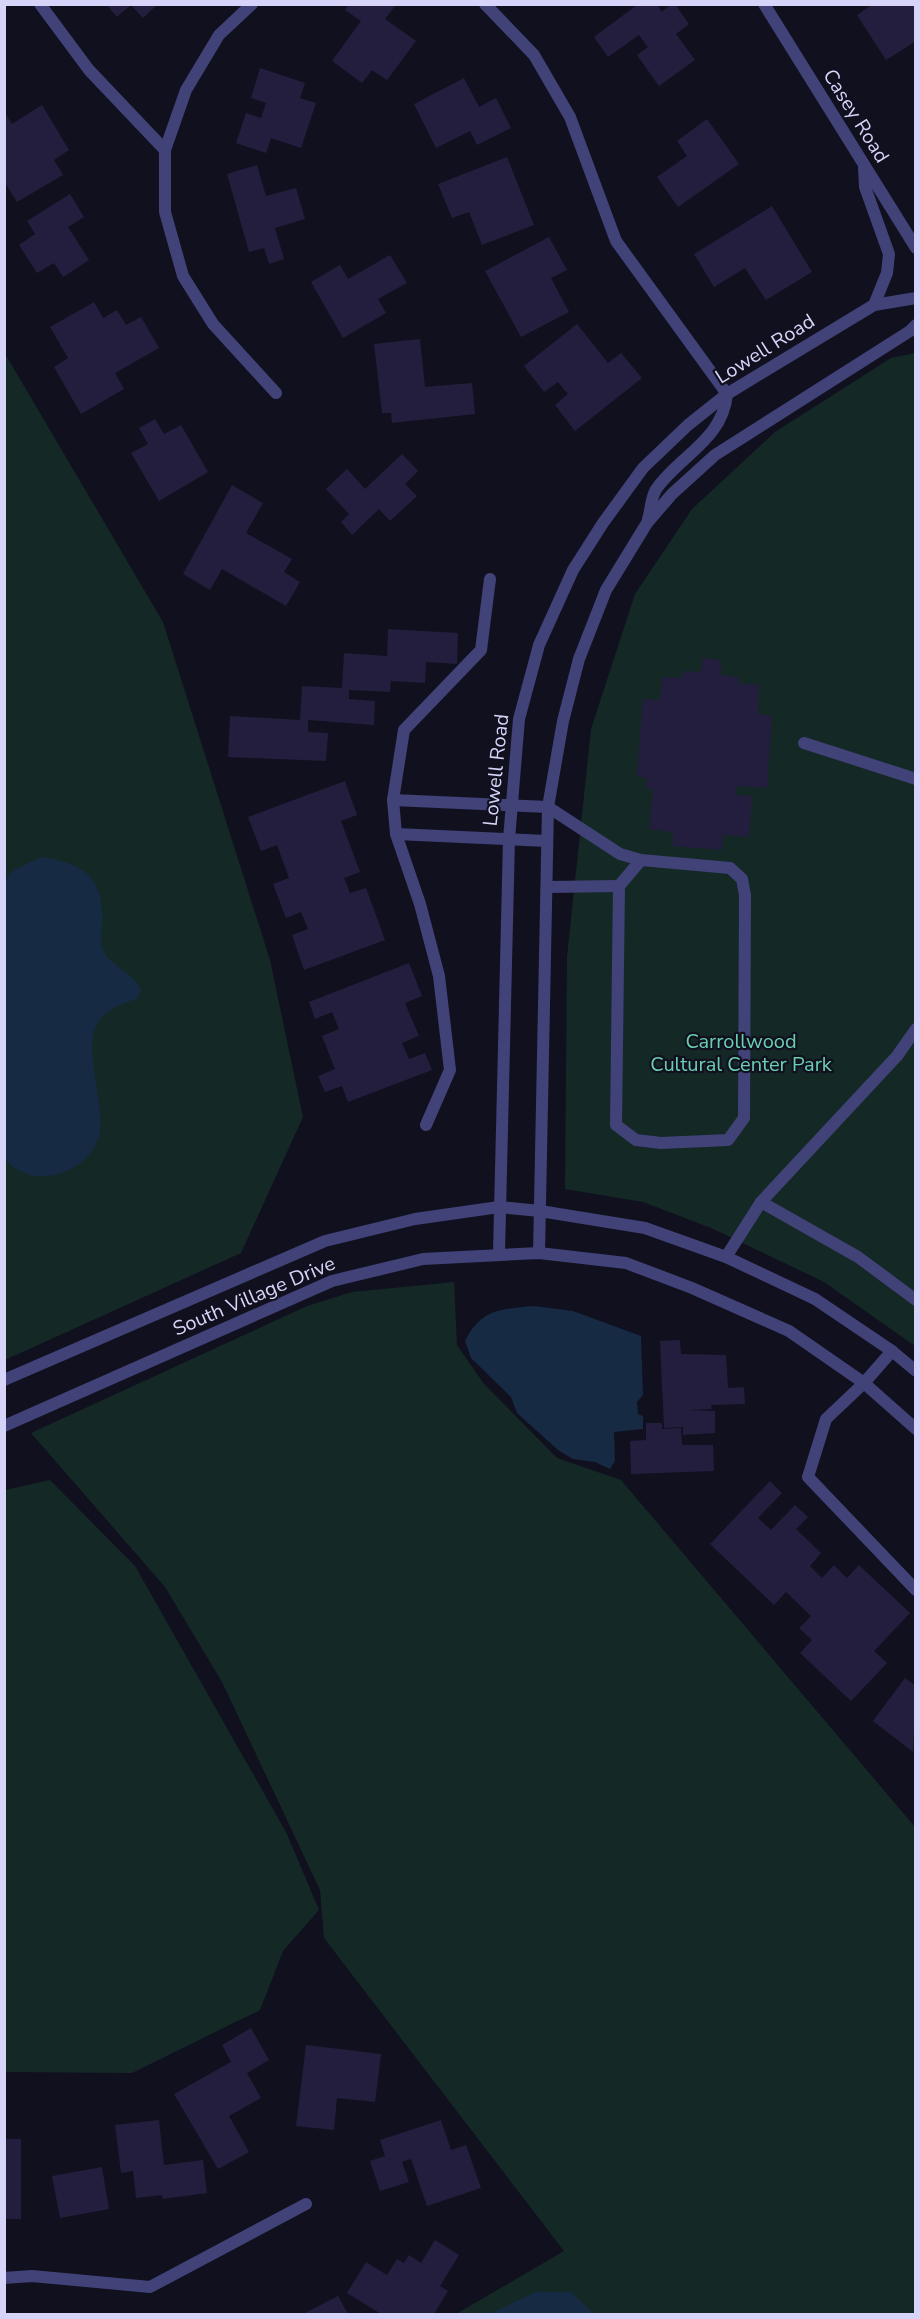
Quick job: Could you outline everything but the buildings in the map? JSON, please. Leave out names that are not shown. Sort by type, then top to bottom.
[{"type":"street","points":[[40,4],[90,70],[165,150]]},
{"type":"street","points":[[252,4],[219,35],[186,90],[165,150],[165,212],[183,276],[213,324],[276,393]]},
{"type":"street","points":[[485,4],[534,55],[570,117],[616,241],[728,394],[726,411],[710,436],[656,489],[647,523]]},
{"type":"street","name":"Casey Road","points":[[764,4],[915,248]]},
{"type":"street","points":[[864,166],[865,187],[889,254],[887,273],[874,305]]},
{"type":"street","name":"Lowell Road","points":[[499,1253],[509,839],[519,719],[539,645],[573,570],[603,523],[643,468],[688,425],[728,394],[874,305],[915,298]]},
{"type":"street","points":[[539,1253],[548,807],[563,721],[579,659],[606,590],[647,523],[672,494],[716,454],[910,331],[915,325]]},
{"type":"street","points":[[426,1125],[450,1070],[439,976],[420,904],[396,834],[393,800],[404,730],[481,650],[490,579]]},
{"type":"street","points":[[804,743],[915,779]]},
{"type":"street","points":[[393,800],[548,807],[620,854],[641,860],[730,868],[742,879],[745,896],[744,1118],[728,1140],[661,1143],[636,1140],[616,1125],[619,886],[641,860]]},
{"type":"street","points":[[396,834],[547,841]]},
{"type":"street","points":[[546,887],[619,886]]},
{"type":"street","points":[[726,1257],[761,1202],[897,1056],[915,1029]]},
{"type":"street","points":[[761,1202],[858,1257],[915,1300]]},
{"type":"street","name":"South Village Drive","points":[[4,1380],[325,1241],[415,1219],[499,1207],[540,1211],[645,1228],[726,1257],[815,1299],[892,1351],[915,1371]]},
{"type":"street","name":"South Village Drive","points":[[4,1426],[332,1281],[423,1259],[499,1253],[539,1253],[626,1263],[692,1288],[789,1331],[864,1383],[915,1430]]},
{"type":"street","points":[[892,1351],[864,1383],[826,1419],[808,1477],[915,1590]]},
{"type":"street","points":[[4,2278],[32,2276],[150,2287],[306,2204]]},
{"type":"green space","points":[[4,352],[163,622],[270,960],[303,1117],[241,1253],[5,1360]]},
{"type":"green space","name":"Carrollwood Cultural Center Park","points":[[915,353],[915,1346],[824,1282],[711,1228],[643,1202],[565,1189],[567,957],[591,729],[635,594],[692,509],[775,432],[891,358]]},
{"type":"green space","points":[[454,1282],[457,1345],[484,1384],[557,1458],[621,1480],[915,1827],[915,2314],[456,2314],[564,2251],[324,1938],[320,1890],[222,1682],[165,1587],[31,1433],[307,1306],[352,1292]]},
{"type":"green space","points":[[50,1480],[135,1566],[286,1832],[319,1910],[283,1951],[260,2010],[132,2073],[5,2072],[5,1490]]},
{"type":"water","points":[[41,857],[68,863],[88,874],[99,893],[102,906],[103,950],[110,960],[131,977],[141,989],[138,998],[107,1013],[95,1029],[92,1053],[100,1118],[100,1130],[96,1144],[87,1157],[75,1166],[62,1173],[46,1176],[31,1175],[17,1169],[5,1159],[4,882],[14,870]]},
{"type":"water","points":[[534,1306],[573,1311],[641,1336],[643,1395],[637,1402],[638,1414],[643,1416],[643,1429],[614,1432],[615,1461],[610,1469],[595,1462],[573,1459],[558,1450],[517,1413],[511,1397],[471,1358],[465,1341],[478,1322],[501,1310]]},
{"type":"water","points":[[536,2292],[571,2292],[591,2311],[591,2314],[489,2314]]}]
